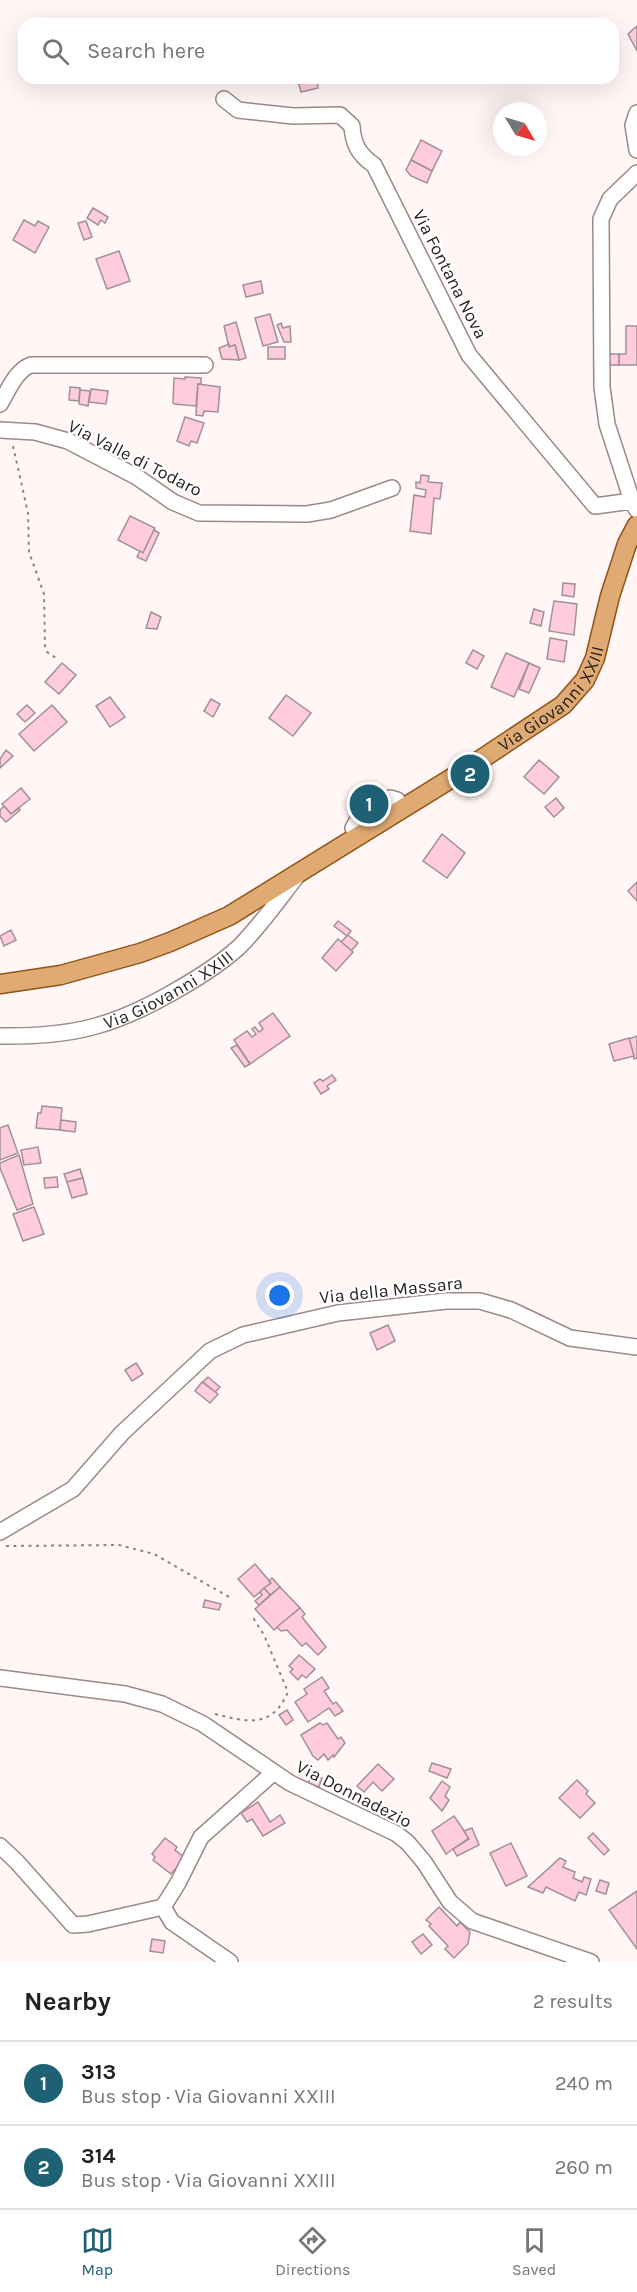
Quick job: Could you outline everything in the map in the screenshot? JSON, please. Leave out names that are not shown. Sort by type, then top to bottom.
[{"type":"main road","name":"Via Giovanni XXIII","points":[[0,984],[61,975],[170,942],[229,916],[534,726],[574,694],[585,680],[595,658],[610,596],[627,544],[637,525]]},
{"type":"street","name":"Via Fontana Nova","points":[[224,99],[238,110],[293,116],[340,115],[352,126],[353,139],[362,157],[374,165],[469,355],[595,506],[634,506],[606,424],[602,387],[601,219],[610,199],[637,173]]},
{"type":"street","points":[[637,113],[633,125],[637,150]]},
{"type":"street","points":[[0,405],[18,374],[31,365],[205,365]]},
{"type":"street","name":"Via Valle di Todaro","points":[[5,431],[35,432],[68,441],[137,477],[172,502],[199,513],[307,514],[331,510],[392,488]]},
{"type":"street","name":"Via Giovanni XXIII","points":[[0,1036],[64,1034],[93,1029],[141,1010],[196,980],[237,948],[300,873]]},
{"type":"street","name":"Via della Massara","points":[[0,1532],[73,1489],[122,1433],[210,1351],[243,1335],[338,1312],[446,1301],[480,1300],[511,1310],[570,1338],[637,1347]]},
{"type":"street","name":"Via Donnadezio","points":[[0,1678],[125,1694],[162,1704],[203,1724],[273,1773],[397,1834],[424,1862],[450,1902],[472,1921],[591,1962]]},
{"type":"street","name":"Via Donnadezio","points":[[163,1907],[178,1884],[201,1837],[273,1773]]},
{"type":"street","points":[[0,1846],[73,1925],[88,1924],[163,1907],[172,1922],[230,1962]]},
{"type":"path","points":[[5,431],[25,494],[29,552],[44,594],[45,646],[50,655],[59,660]]},
{"type":"path","points":[[0,1546],[119,1545],[154,1554],[229,1597]]},
{"type":"path","points":[[211,1713],[244,1721],[269,1718],[282,1705],[288,1692],[264,1635],[252,1616]]},
{"type":"building","points":[[637,26],[637,51],[628,34]]},
{"type":"building","points":[[299,84],[318,84],[318,88],[301,92]]},
{"type":"building","points":[[421,140],[442,151],[432,171],[411,160]]},
{"type":"building","points":[[411,160],[432,171],[427,183],[411,176],[406,170]]},
{"type":"building","points":[[93,208],[108,217],[105,223],[101,220],[98,225],[87,218]]},
{"type":"building","points":[[24,220],[35,226],[38,221],[49,227],[35,253],[13,240]]},
{"type":"building","points":[[86,221],[92,237],[84,240],[78,223]]},
{"type":"building","points":[[119,251],[130,281],[107,289],[96,259]]},
{"type":"building","points":[[261,281],[263,293],[246,297],[243,285]]},
{"type":"building","points":[[270,314],[278,342],[263,346],[255,318]]},
{"type":"building","points":[[236,322],[246,358],[239,360],[235,345],[229,347],[224,326]]},
{"type":"building","points":[[281,323],[283,328],[290,326],[291,342],[284,342],[277,325]]},
{"type":"building","points":[[626,326],[637,326],[637,365],[619,365],[619,354],[626,354]]},
{"type":"building","points":[[229,344],[229,347],[235,345],[239,360],[222,359],[219,348]]},
{"type":"building","points":[[268,347],[285,347],[285,359],[268,359]]},
{"type":"building","points":[[606,354],[619,354],[619,365],[607,365]]},
{"type":"building","points":[[185,377],[201,378],[201,384],[198,384],[196,406],[173,402],[174,378],[185,379]]},
{"type":"building","points":[[198,384],[220,387],[218,412],[204,411],[203,416],[196,415]]},
{"type":"building","points":[[70,387],[80,388],[79,401],[69,400]]},
{"type":"building","points":[[91,389],[108,391],[106,404],[89,402]]},
{"type":"building","points":[[80,390],[90,391],[88,406],[79,404]]},
{"type":"building","points":[[185,417],[204,423],[197,443],[191,441],[189,446],[177,441]]},
{"type":"building","points":[[421,475],[429,476],[428,482],[442,483],[440,499],[434,498],[431,534],[410,531],[414,495],[425,497],[426,490],[416,488],[416,482],[420,483]]},
{"type":"building","points":[[130,516],[155,528],[143,553],[118,540]]},
{"type":"building","points":[[154,530],[159,533],[146,561],[137,557],[140,551],[143,553]]},
{"type":"building","points":[[563,583],[575,584],[574,597],[562,595]]},
{"type":"building","points":[[554,601],[577,604],[574,635],[549,631]]},
{"type":"building","points":[[534,609],[544,612],[541,626],[530,623]]},
{"type":"building","points":[[151,612],[161,617],[157,629],[146,628]]},
{"type":"building","points":[[550,638],[567,641],[564,662],[547,659]]},
{"type":"building","points":[[473,650],[484,656],[477,669],[466,663]]},
{"type":"building","points":[[506,653],[529,663],[514,697],[491,687]]},
{"type":"building","points":[[62,663],[76,675],[59,694],[45,682]]},
{"type":"building","points":[[529,663],[540,668],[529,693],[519,689]]},
{"type":"building","points":[[286,695],[311,713],[293,736],[269,718]]},
{"type":"building","points":[[110,697],[125,717],[110,727],[96,706]]},
{"type":"building","points":[[211,699],[220,704],[213,717],[204,711]]},
{"type":"building","points":[[27,705],[35,713],[25,722],[17,714]]},
{"type":"building","points":[[52,705],[67,722],[34,751],[19,734]]},
{"type":"building","points":[[6,750],[13,756],[0,768],[0,759]]},
{"type":"building","points":[[539,760],[559,777],[544,794],[524,777]]},
{"type":"building","points":[[21,788],[30,799],[11,814],[2,804]]},
{"type":"building","points":[[556,798],[564,808],[554,817],[545,807]]},
{"type":"building","points":[[4,806],[11,814],[19,808],[20,810],[6,822],[0,816],[0,810]]},
{"type":"building","points":[[442,834],[465,853],[447,878],[423,861]]},
{"type":"building","points":[[637,882],[637,901],[628,891]]},
{"type":"building","points":[[338,921],[351,931],[347,936],[334,926]]},
{"type":"building","points":[[11,930],[16,940],[4,946],[0,936]]},
{"type":"building","points":[[348,935],[358,943],[351,951],[341,942]]},
{"type":"building","points":[[338,939],[353,952],[336,971],[322,958]]},
{"type":"building","points":[[273,1013],[290,1036],[250,1064],[234,1040],[247,1031],[252,1037],[256,1034],[252,1029],[255,1027],[259,1032],[263,1029],[259,1023]]},
{"type":"building","points":[[637,1036],[637,1058],[634,1059],[629,1039]]},
{"type":"building","points":[[629,1038],[634,1056],[614,1061],[609,1044]]},
{"type":"building","points":[[237,1045],[250,1064],[245,1067],[231,1048]]},
{"type":"building","points":[[332,1075],[336,1080],[327,1086],[329,1089],[321,1094],[314,1083],[320,1079],[323,1081]]},
{"type":"building","points":[[42,1106],[62,1108],[60,1130],[36,1128],[38,1113],[41,1113]]},
{"type":"building","points":[[61,1120],[76,1122],[75,1132],[60,1130]]},
{"type":"building","points":[[8,1125],[18,1153],[0,1160],[0,1128]]},
{"type":"building","points":[[38,1147],[41,1163],[24,1165],[21,1150]]},
{"type":"building","points":[[19,1155],[33,1204],[17,1210],[0,1163]]},
{"type":"building","points":[[80,1169],[83,1178],[67,1182],[64,1174]]},
{"type":"building","points":[[57,1177],[58,1187],[45,1188],[44,1178]]},
{"type":"building","points":[[83,1178],[87,1194],[72,1198],[67,1182]]},
{"type":"building","points":[[34,1207],[44,1234],[23,1241],[13,1214]]},
{"type":"building","points":[[388,1325],[395,1341],[377,1350],[370,1333]]},
{"type":"building","points":[[136,1363],[143,1374],[132,1381],[125,1370]]},
{"type":"building","points":[[208,1377],[220,1387],[215,1392],[203,1382]]},
{"type":"building","points":[[202,1382],[218,1394],[210,1403],[195,1391]]},
{"type":"building","points":[[255,1564],[271,1583],[254,1597],[238,1579]]},
{"type":"building","points":[[272,1578],[280,1587],[270,1595],[264,1588],[271,1583],[269,1581]]},
{"type":"building","points":[[280,1587],[300,1608],[274,1630],[255,1609]]},
{"type":"building","points":[[264,1588],[270,1595],[259,1605],[255,1601],[262,1595],[260,1592]]},
{"type":"building","points":[[205,1600],[221,1604],[219,1610],[203,1607]]},
{"type":"building","points":[[300,1608],[305,1614],[302,1617],[326,1647],[318,1655],[306,1643],[302,1646],[287,1630],[281,1631],[277,1627]]},
{"type":"building","points":[[299,1655],[315,1669],[306,1678],[302,1675],[298,1680],[290,1672],[293,1669],[289,1666]]},
{"type":"building","points":[[322,1677],[329,1688],[324,1691],[333,1704],[336,1702],[343,1711],[335,1716],[329,1708],[308,1722],[295,1702],[307,1694],[304,1689]]},
{"type":"building","points":[[287,1710],[293,1720],[286,1725],[279,1715]]},
{"type":"building","points":[[320,1723],[323,1725],[327,1723],[338,1739],[341,1737],[345,1743],[334,1757],[333,1755],[328,1760],[324,1754],[318,1760],[313,1756],[301,1735]]},
{"type":"building","points":[[432,1763],[451,1769],[447,1778],[429,1771]]},
{"type":"building","points":[[378,1764],[394,1779],[382,1791],[373,1782],[364,1792],[357,1786]]},
{"type":"building","points":[[312,1774],[322,1778],[319,1787],[308,1783]]},
{"type":"building","points":[[577,1780],[588,1791],[586,1794],[595,1803],[580,1818],[559,1798]]},
{"type":"building","points":[[442,1781],[450,1787],[445,1796],[449,1800],[442,1811],[430,1798]]},
{"type":"building","points":[[258,1802],[270,1822],[280,1815],[285,1823],[263,1836],[252,1819],[247,1822],[241,1813]]},
{"type":"building","points":[[454,1816],[469,1838],[446,1854],[432,1831]]},
{"type":"building","points":[[472,1828],[479,1845],[457,1856],[453,1849],[469,1839],[464,1831]]},
{"type":"building","points":[[593,1833],[609,1850],[604,1855],[588,1838]]},
{"type":"building","points":[[165,1838],[177,1847],[175,1850],[185,1858],[171,1874],[153,1860],[155,1857],[152,1854]]},
{"type":"building","points":[[511,1843],[527,1876],[506,1886],[490,1853]]},
{"type":"building","points":[[560,1858],[566,1861],[563,1867],[575,1872],[573,1878],[582,1882],[584,1877],[591,1879],[586,1895],[579,1892],[575,1901],[546,1887],[543,1893],[528,1887]]},
{"type":"building","points":[[600,1880],[609,1883],[606,1894],[596,1891]]},
{"type":"building","points":[[637,1891],[637,1949],[609,1910]]},
{"type":"building","points":[[439,1907],[457,1926],[460,1922],[470,1932],[468,1944],[454,1958],[445,1949],[448,1946],[426,1920]]},
{"type":"building","points":[[423,1934],[432,1945],[421,1954],[412,1942]]},
{"type":"building","points":[[152,1939],[165,1941],[163,1953],[150,1951]]},
{"type":"place","name":"314","points":[[470,774]]},
{"type":"place","name":"313","points":[[369,804]]}]
